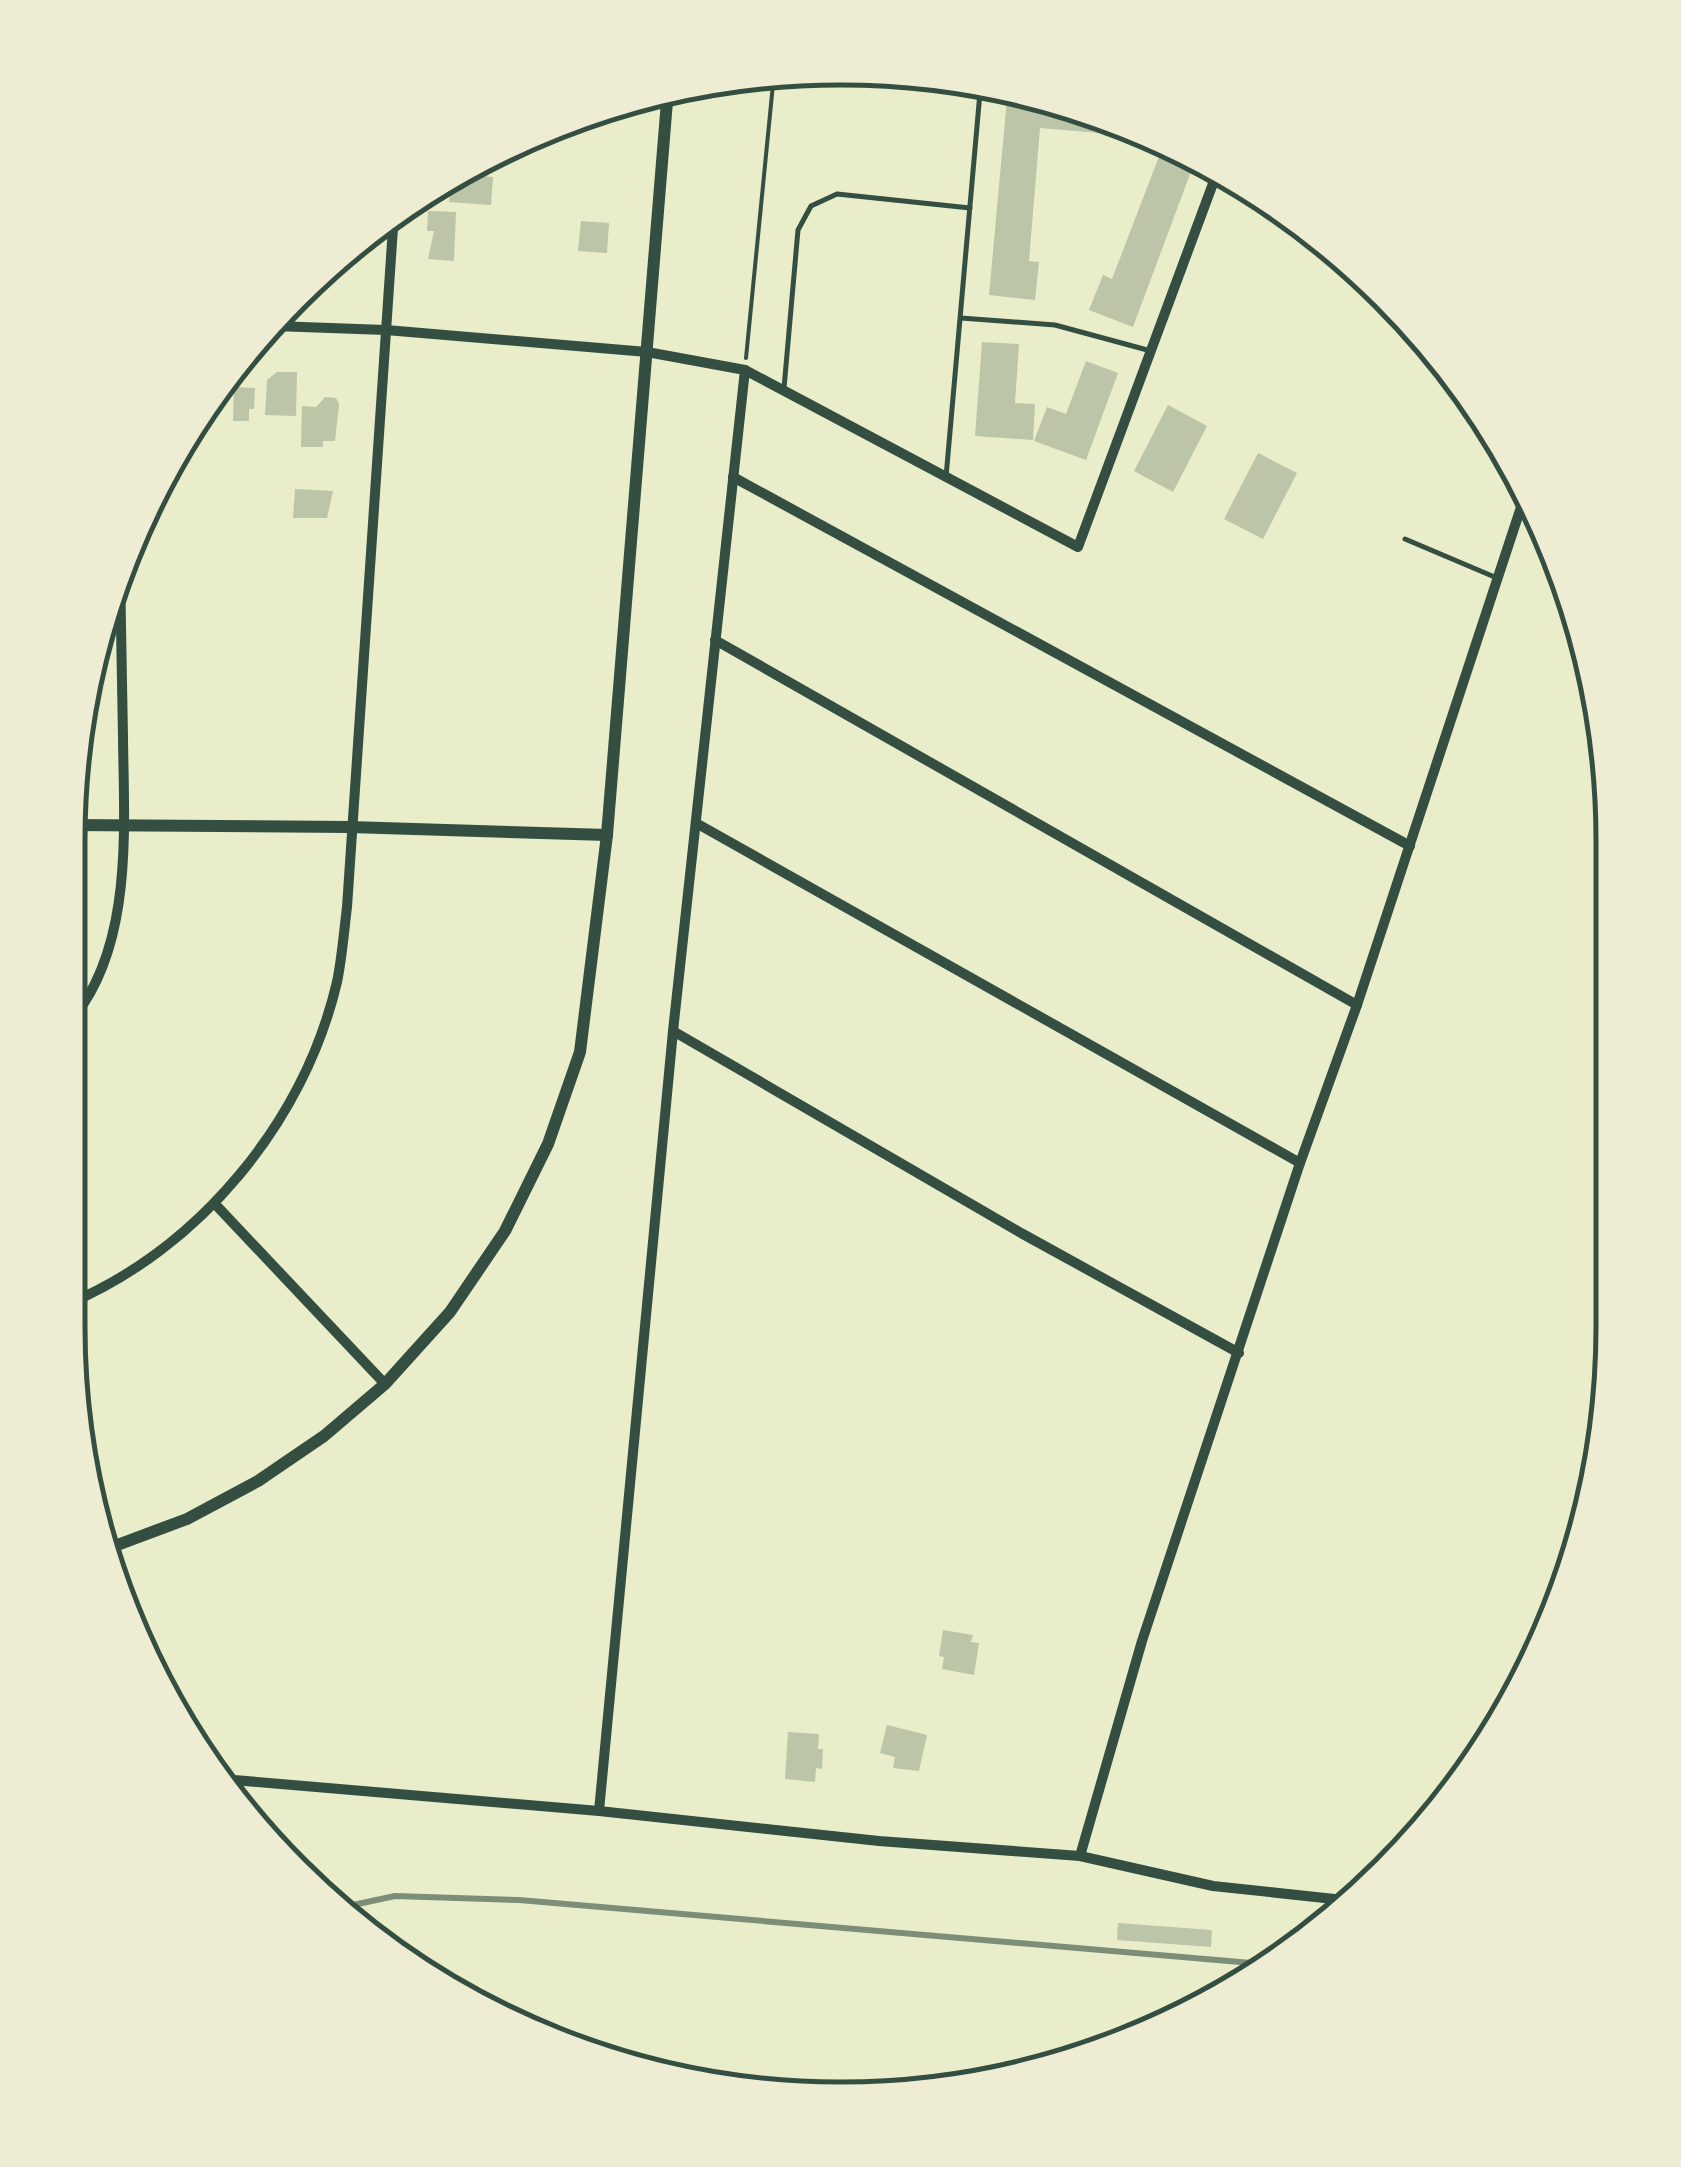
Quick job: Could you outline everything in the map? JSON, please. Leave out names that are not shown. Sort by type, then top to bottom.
[{"type":"street","points":[[118,1545],[187,1519],[258,1482],[324,1436],[384,1384],[450,1312],[505,1231],[548,1144],[580,1052],[607,835],[667,106]]},
{"type":"street","points":[[287,326],[386,330],[647,352],[745,370],[1078,547],[1213,183]]},
{"type":"street","points":[[85,1297],[155,1255],[216,1204],[278,1120],[313,1052],[336,982],[347,906],[393,232]]},
{"type":"street","points":[[599,1811],[673,1031],[745,370]]},
{"type":"street","points":[[733,478],[1410,846]]},
{"type":"street","points":[[1080,1856],[1142,1641],[1519,509]]},
{"type":"street","points":[[85,997],[99,975],[120,903],[124,823],[121,613]]},
{"type":"street","points":[[716,640],[1357,1005]]},
{"type":"street","points":[[696,823],[1300,1163]]},
{"type":"street","points":[[86,824],[607,835]]},
{"type":"street","points":[[673,1031],[1021,1234],[1239,1353]]},
{"type":"street","points":[[216,1204],[384,1384]]},
{"type":"street","points":[[237,1780],[599,1811],[879,1841],[1080,1856],[1213,1886],[1334,1899]]},
{"type":"lane","points":[[946,477],[980,98]]},
{"type":"lane","points":[[784,391],[791,277],[798,230],[811,206],[837,194],[970,208]]},
{"type":"lane","points":[[960,318],[1055,325],[1150,351]]},
{"type":"lane","points":[[1405,538],[1497,578]]},
{"type":"path","points":[[745,370],[773,89]]},
{"type":"building","points":[[1007,104],[1099,131],[1040,128],[1029,261],[1039,262],[1035,300],[989,295]]},
{"type":"building","points":[[1159,156],[1191,172],[1133,327],[1089,310],[1103,275],[1112,279]]},
{"type":"building","points":[[482,176],[493,177],[491,205],[449,202],[450,194],[463,186]]},
{"type":"building","points":[[428,211],[456,212],[454,261],[428,259],[434,231],[427,231]]},
{"type":"building","points":[[581,221],[609,223],[607,253],[578,251]]},
{"type":"building","points":[[982,342],[1019,344],[1015,403],[1035,404],[1033,440],[975,436]]},
{"type":"building","points":[[1086,361],[1118,373],[1086,460],[1034,441],[1047,407],[1066,414]]},
{"type":"building","points":[[277,372],[297,372],[296,416],[265,415],[267,380]]},
{"type":"building","points":[[237,387],[255,388],[249,421],[233,421],[234,391]]},
{"type":"building","points":[[325,397],[336,398],[339,404],[335,441],[323,441],[323,447],[301,447],[302,406],[316,407]]},
{"type":"building","points":[[1168,405],[1207,426],[1173,492],[1134,471]]},
{"type":"building","points":[[1258,453],[1297,473],[1263,539],[1224,519]]},
{"type":"building","points":[[295,489],[333,491],[327,518],[293,518]]},
{"type":"building","points":[[943,1630],[973,1635],[971,1642],[979,1643],[974,1675],[942,1669],[944,1657],[939,1656]]},
{"type":"building","points":[[887,1725],[927,1735],[919,1771],[893,1768],[895,1757],[880,1753]]},
{"type":"building","points":[[788,1732],[819,1734],[822,1769],[816,1768],[815,1782],[785,1779]]},
{"type":"building","points":[[1118,1923],[1212,1930],[1211,1947],[1117,1940]]},
{"type":"railway","points":[[354,1905],[395,1896],[519,1900],[1248,1963]]}]
